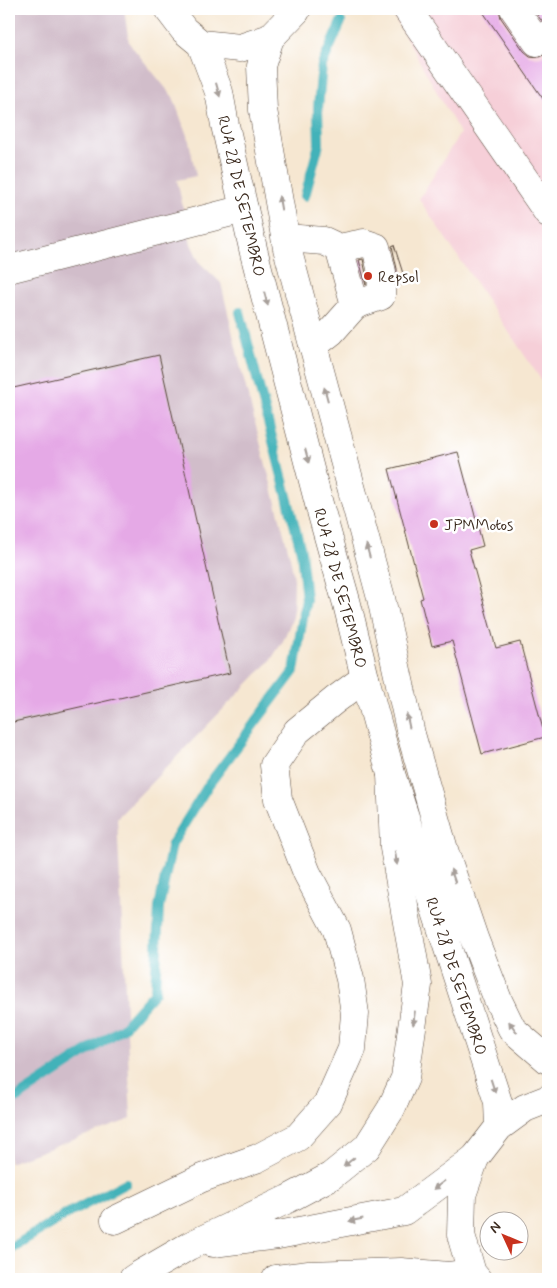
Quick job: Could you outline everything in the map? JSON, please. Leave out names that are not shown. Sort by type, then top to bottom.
[{"type":"main road","points":[[168,9],[184,30],[202,44]]},
{"type":"main road","points":[[407,9],[548,213]]},
{"type":"main road","points":[[514,9],[545,45]]},
{"type":"main road","name":"RUA 28 DE SETEMBRO","points":[[297,10],[270,38],[240,48],[202,44],[219,92],[224,125],[244,209],[314,484],[347,604],[364,678],[391,774],[498,1102],[499,1127]]},
{"type":"main road","name":"RUA 28 DE SETEMBRO","points":[[270,38],[262,66],[263,110],[286,238],[297,288],[381,598],[411,734],[446,853],[474,938],[498,1000],[512,1029],[548,1060]]},
{"type":"main road","points":[[9,269],[244,209]]},
{"type":"main road","points":[[286,238],[324,241],[339,248],[364,243],[376,247],[382,272],[381,296],[355,306],[331,332],[313,346]]},
{"type":"main road","points":[[339,248],[355,306]]},
{"type":"main road","points":[[115,1220],[202,1178],[258,1158],[298,1137],[328,1103],[352,1049],[355,1014],[350,979],[337,930],[307,873],[278,800],[274,765],[297,731],[364,678]]},
{"type":"main road","points":[[133,1279],[189,1246],[288,1199],[331,1176],[366,1147],[391,1109],[405,1078],[418,985],[394,848],[391,774]]},
{"type":"main road","points":[[189,1246],[278,1235],[404,1211],[475,1158],[499,1127],[525,1108],[548,1098]]},
{"type":"main road","points":[[276,1279],[401,1272],[475,1276],[461,1235],[461,1225],[462,1195],[475,1158]]},
{"type":"shaded area","points":[[9,9],[124,9],[129,43],[173,97],[189,141],[196,176],[177,180],[191,244],[200,263],[221,283],[294,579],[293,617],[283,641],[270,661],[117,818],[131,1119],[9,1163]]},
{"type":"shaded area","points":[[390,9],[548,9],[548,390],[419,199],[460,133]]},
{"type":"building","points":[[481,9],[499,9],[501,18],[524,51],[530,56],[539,57],[548,53],[548,106]]},
{"type":"building","points":[[533,9],[548,9],[548,19],[541,20]]},
{"type":"building","points":[[394,245],[406,283],[397,286],[397,269],[392,246]]},
{"type":"building","points":[[363,259],[366,274],[366,285],[359,260]]},
{"type":"building","points":[[159,355],[230,673],[9,723],[9,389]]},
{"type":"building","points":[[458,452],[483,546],[469,550],[496,648],[520,642],[545,737],[482,754],[452,641],[432,646],[420,599],[423,598],[389,469]]},
{"type":"waterway","points":[[305,196],[319,144],[318,108],[322,65],[341,22]]},
{"type":"waterway","points":[[9,1103],[123,1028],[155,992],[159,907],[172,844],[209,784],[294,671],[306,599],[301,551],[240,312]]},
{"type":"waterway","points":[[9,1249],[67,1214],[126,1183]]},
{"type":"place","name":"Repsol","points":[[368,276]]},
{"type":"place","name":"JPMMotos","points":[[434,524]]}]
